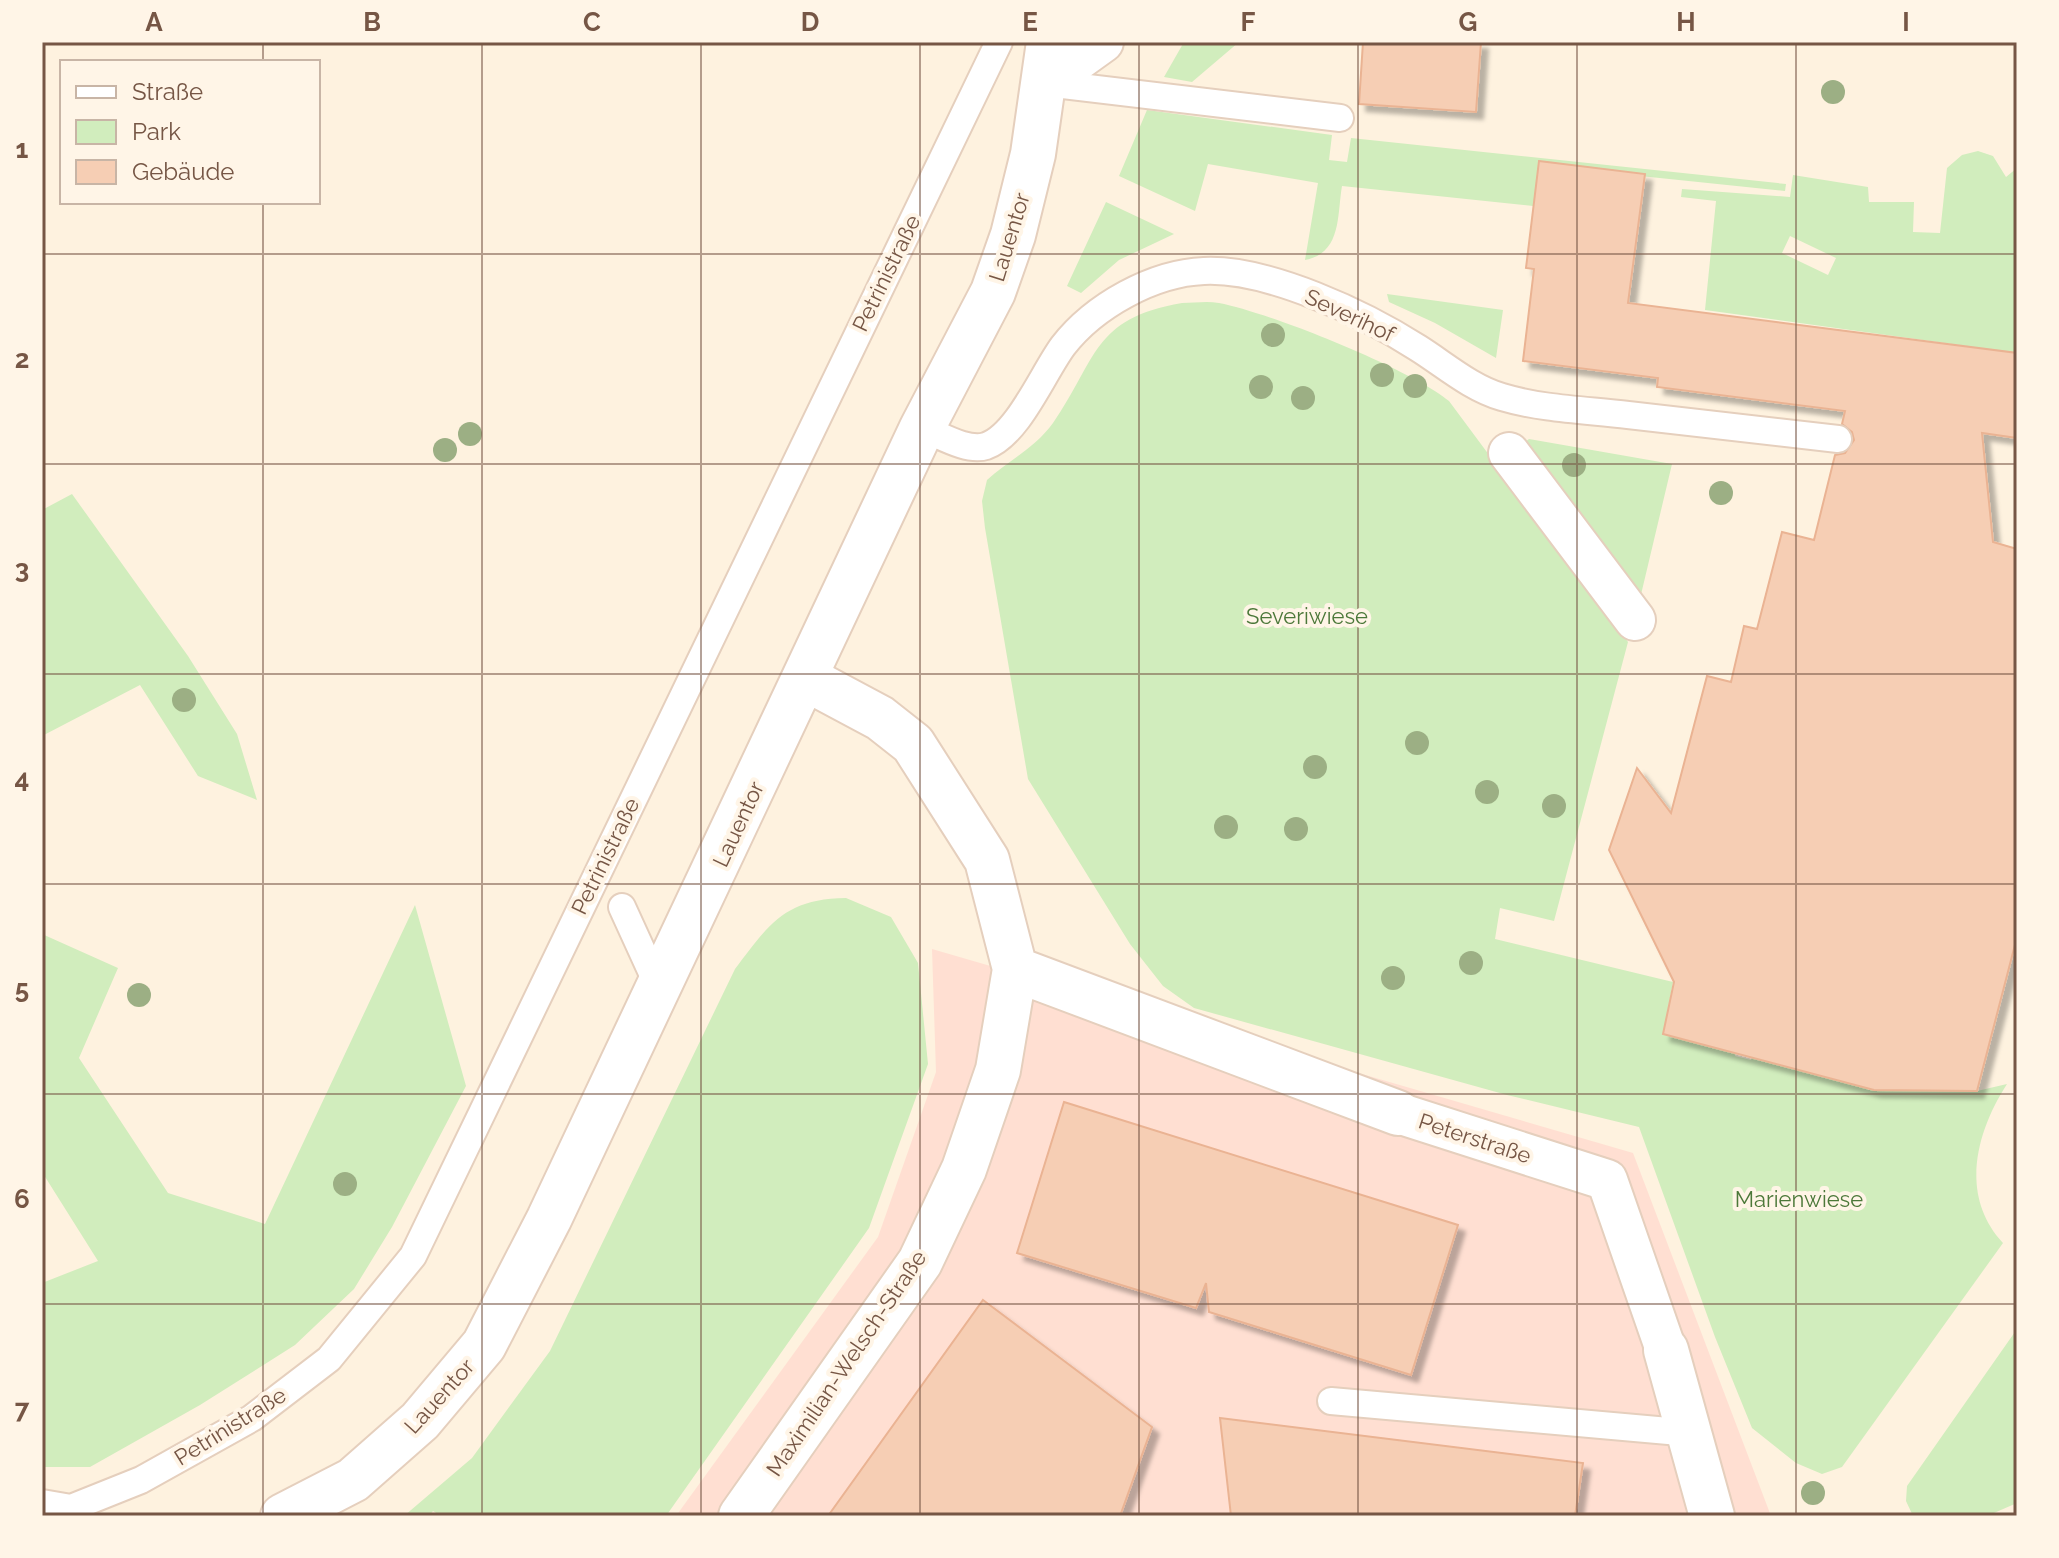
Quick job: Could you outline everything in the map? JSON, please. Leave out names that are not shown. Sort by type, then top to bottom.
[{"type":"street","points":[[1047,62],[1103,42]]},
{"type":"street","name":"Lauentor","points":[[283,1516],[353,1480],[420,1421],[484,1345],[549,1219],[807,679],[922,428],[993,292],[1013,235],[1047,62]]},
{"type":"street","points":[[1509,453],[1635,620]]},
{"type":"street","name":"Maximilian-Welsch-Straße","points":[[741,1516],[920,1262],[964,1169],[998,1070],[1015,969],[987,860],[913,744],[880,718],[807,679]]},
{"type":"street","name":"Peterstraße","points":[[1015,969],[1398,1113],[1607,1180],[1666,1350],[1712,1516]]},
{"type":"lane","name":"Petrinistraße","points":[[42,1503],[71,1508],[141,1480],[252,1418],[329,1359],[413,1256],[999,42]]},
{"type":"lane","points":[[1047,62],[1340,118]]},
{"type":"lane","name":"Severihof","points":[[922,428],[967,446],[986,446],[1007,430],[1063,347],[1101,311],[1142,287],[1171,276],[1205,270],[1248,277],[1318,297],[1360,315],[1500,396],[1556,407],[1838,439]]},
{"type":"lane","points":[[622,907],[659,988]]},
{"type":"lane","points":[[1331,1401],[1691,1433]]},
{"type":"shaded area","points":[[932,949],[1633,1153],[1771,1516],[676,1516],[878,1237],[936,1072]]},
{"type":"green space","points":[[1184,42],[1239,42],[1192,82],[1164,77]]},
{"type":"green space","points":[[1147,110],[1332,135],[1329,160],[1347,162],[1351,138],[1786,184],[1785,191],[1544,166],[1538,174],[1533,206],[1342,186],[1332,241],[1326,250],[1305,260],[1318,183],[1208,164],[1195,211],[1119,176]]},
{"type":"green space","points":[[1978,151],[1993,156],[2006,177],[2017,168],[2017,353],[1705,310],[1716,201],[1681,197],[1682,189],[1790,197],[1793,175],[1868,187],[1869,202],[1914,202],[1913,232],[1940,233],[1947,168],[1962,155]],"holes":[[[1790,236],[1836,258],[1828,275],[1782,253]]]},
{"type":"green space","points":[[1106,202],[1174,234],[1119,260],[1081,293],[1067,286]]},
{"type":"green space","points":[[1387,294],[1503,310],[1496,358],[1435,323],[1389,302]]},
{"type":"green space","points":[[1182,303],[1219,303],[1304,330],[1404,374],[1449,401],[1628,642],[1554,921],[1500,908],[1495,939],[1673,982],[1663,1034],[1676,1038],[1680,1023],[1739,1039],[1735,1056],[1751,1060],[1755,1043],[1819,1076],[1834,1079],[1866,1070],[1868,1090],[1977,1091],[2007,1084],[1987,1122],[1977,1164],[1981,1205],[1989,1225],[2003,1243],[1842,1467],[1822,1474],[1796,1463],[1752,1428],[1715,1337],[1639,1127],[1507,1095],[1194,1008],[1163,986],[1130,944],[1028,779],[985,528],[982,501],[987,480],[1046,432],[1089,361],[1113,331],[1130,319],[1152,310]]},
{"type":"green space","points":[[1529,439],[1672,464],[1639,603],[1521,445]]},
{"type":"green space","points":[[72,494],[188,656],[237,734],[257,800],[198,776],[140,685],[42,736],[42,510]]},
{"type":"green space","points":[[846,898],[891,917],[918,963],[928,1064],[869,1228],[666,1516],[441,1516],[433,1511],[429,1516],[404,1516],[472,1458],[550,1351],[735,969],[769,927],[793,909],[825,899]]},
{"type":"green space","points":[[415,905],[466,1086],[392,1227],[354,1289],[295,1345],[200,1405],[90,1467],[42,1467],[42,1283],[98,1261],[42,1172],[42,934],[118,968],[79,1058],[168,1193],[265,1224]]},
{"type":"green space","points":[[2017,1329],[2017,1503],[1987,1516],[1913,1516],[1906,1501],[1907,1486]]},
{"type":"building","points":[[1363,42],[1481,42],[1476,112],[1359,104]]},
{"type":"building","points":[[1539,161],[1645,174],[1628,303],[2017,353],[2017,438],[1982,433],[1993,542],[2017,549],[2017,937],[1977,1091],[1874,1090],[1663,1034],[1674,982],[1609,850],[1637,768],[1671,813],[1707,676],[1731,682],[1744,626],[1757,629],[1782,532],[1814,540],[1835,455],[1845,453],[1854,440],[1852,432],[1842,424],[1845,411],[1657,387],[1658,378],[1523,361],[1534,269],[1526,268]]},
{"type":"building","points":[[1064,1102],[1458,1225],[1411,1375],[1209,1312],[1206,1283],[1196,1308],[1017,1253]]},
{"type":"building","points":[[983,1300],[1152,1427],[1120,1516],[828,1516]]},
{"type":"building","points":[[1220,1418],[1583,1463],[1575,1516],[1231,1516]]},
{"type":"park label","name":"Severiwiese","points":[[1307,616]]},
{"type":"park label","name":"Marienwiese","points":[[1799,1199]]}]
